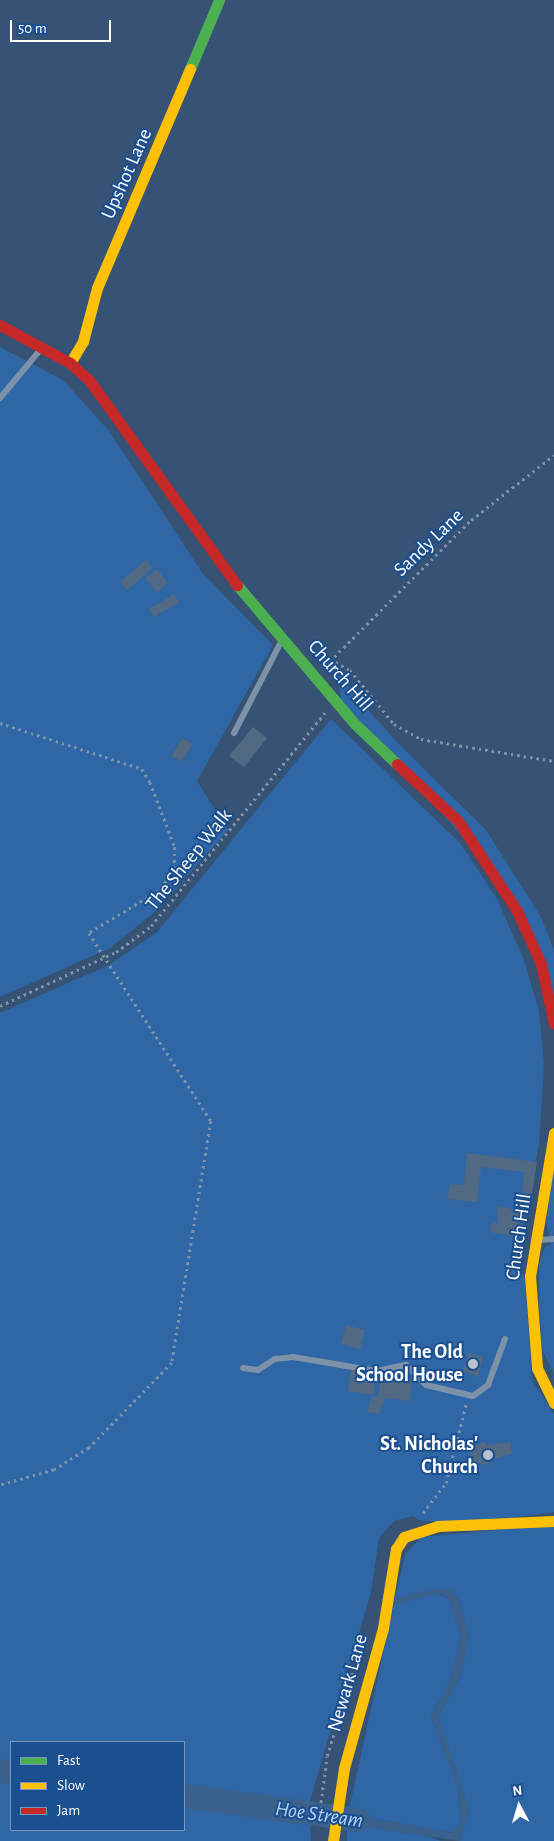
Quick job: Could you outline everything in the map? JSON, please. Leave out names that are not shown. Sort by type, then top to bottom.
[{"type":"main road","name":"Upshot Lane","points":[[70,363],[83,341],[97,288],[219,0]]},
{"type":"main road","name":"Church Hill","points":[[0,326],[70,363],[115,411],[198,538],[338,702],[473,839],[505,887],[530,938],[547,985],[554,1024]]},
{"type":"main road","name":"Church Hill","points":[[554,1133],[534,1240],[531,1297],[534,1348],[548,1379],[554,1403]]},
{"type":"main road","name":"Newark Lane","points":[[333,1836],[337,1797],[383,1628],[396,1549],[404,1537],[437,1526],[554,1521]]},
{"type":"lane","points":[[0,398],[43,348]]},
{"type":"lane","points":[[234,733],[283,639]]},
{"type":"lane","points":[[534,1240],[554,1239]]},
{"type":"lane","points":[[243,1368],[258,1370],[275,1360],[293,1357],[377,1371],[406,1365],[426,1385],[468,1395],[488,1385],[505,1339]]},
{"type":"path","name":"Sandy Lane","points":[[554,455],[471,520],[330,659],[350,670],[394,724],[421,739],[554,761]]},
{"type":"path","name":"The Sheep Walk","points":[[0,1006],[104,958],[151,926],[304,738],[338,702]]},
{"type":"path","points":[[0,723],[142,769],[150,782],[175,847],[174,871],[159,891],[89,933],[211,1121],[172,1363],[90,1448],[54,1470],[0,1486]]},
{"type":"path","points":[[418,1519],[446,1483],[468,1395]]},
{"type":"shaded area","points":[[0,347],[63,380],[109,431],[203,574],[273,645],[197,781],[228,830],[157,910],[110,948],[0,997]],"holes":[[[182,738],[193,744],[181,762],[171,755]]]},
{"type":"shaded area","points":[[338,668],[351,691],[398,743],[486,830],[541,917],[554,950],[554,1002],[510,890],[341,700]]},
{"type":"shaded area","points":[[331,719],[460,843],[497,899],[524,960],[539,1011],[544,1064],[539,1144],[517,1260],[525,1279],[532,1380],[554,1414],[554,1512],[488,1521],[422,1521],[413,1516],[394,1521],[379,1538],[371,1592],[310,1801],[311,1841],[0,1841],[0,1013],[109,965],[157,932]]},
{"type":"shaded area","points":[[554,1165],[554,1391],[553,1372],[542,1349],[539,1263],[545,1247],[551,1244],[546,1221]]},
{"type":"shaded area","points":[[554,1525],[554,1841],[460,1841],[469,1809],[438,1717],[461,1675],[469,1636],[459,1600],[451,1590],[395,1598],[405,1555],[421,1537]]},
{"type":"shaded area","points":[[439,1588],[451,1590],[459,1600],[469,1636],[461,1675],[438,1717],[469,1809],[460,1841],[347,1824],[348,1814],[453,1833],[461,1822],[458,1787],[431,1716],[450,1682],[461,1637],[449,1599],[440,1593],[394,1604],[395,1598]]},
{"type":"shaded area","points":[[439,1593],[449,1599],[461,1637],[450,1682],[431,1716],[458,1787],[461,1822],[453,1833],[348,1814],[394,1604]]},
{"type":"shaded area","points":[[347,1824],[428,1836],[441,1841],[347,1841]]},
{"type":"building","points":[[146,560],[153,568],[127,590],[120,582]]},
{"type":"building","points":[[157,569],[168,583],[157,592],[145,578]]},
{"type":"building","points":[[174,594],[179,602],[154,617],[149,609]]},
{"type":"building","points":[[253,727],[267,738],[244,767],[229,756]]},
{"type":"building","points":[[182,738],[193,744],[181,762],[171,756]]},
{"type":"building","points":[[467,1153],[537,1162],[532,1194],[522,1193],[524,1172],[481,1167],[477,1202],[447,1199],[450,1184],[464,1185]]},
{"type":"building","points":[[497,1206],[521,1211],[516,1237],[490,1232],[492,1222],[498,1224]]},
{"type":"building","points":[[346,1325],[365,1330],[360,1349],[341,1344]]},
{"type":"building","name":"The Old School House","points":[[468,1353],[483,1357],[478,1377],[463,1371]]},
{"type":"building","points":[[351,1368],[363,1370],[361,1382],[376,1378],[373,1395],[348,1391]]},
{"type":"building","points":[[381,1376],[412,1380],[410,1401],[385,1398],[379,1414],[367,1412],[372,1396],[378,1397]]},
{"type":"building","name":"St. Nicholas' Church","points":[[485,1441],[486,1445],[510,1442],[512,1454],[488,1460],[490,1465],[472,1463],[469,1449]]},
{"type":"waterway","name":"Hoe Stream","points":[[0,1771],[10,1772]]},
{"type":"waterway","name":"Hoe Stream","points":[[185,1796],[358,1820]]},
{"type":"traffic: fast","points":[[190,69],[219,0]]},
{"type":"traffic: fast","points":[[237,585],[355,724],[397,764]]},
{"type":"traffic: slow","points":[[70,363],[83,341],[97,288],[190,69]]},
{"type":"traffic: slow","points":[[554,1133],[530,1276],[537,1368],[554,1403]]},
{"type":"traffic: slow","points":[[333,1841],[344,1768],[383,1628],[396,1549],[404,1537],[437,1526],[554,1521]]},
{"type":"traffic: jam","points":[[0,325],[70,363],[89,380],[237,585]]},
{"type":"traffic: jam","points":[[397,764],[459,822],[517,911],[541,964],[554,1024]]},
{"type":"place","name":"The Old School House","points":[[473,1364]]},
{"type":"place","name":"St. Nicholas' Church","points":[[488,1455]]}]
